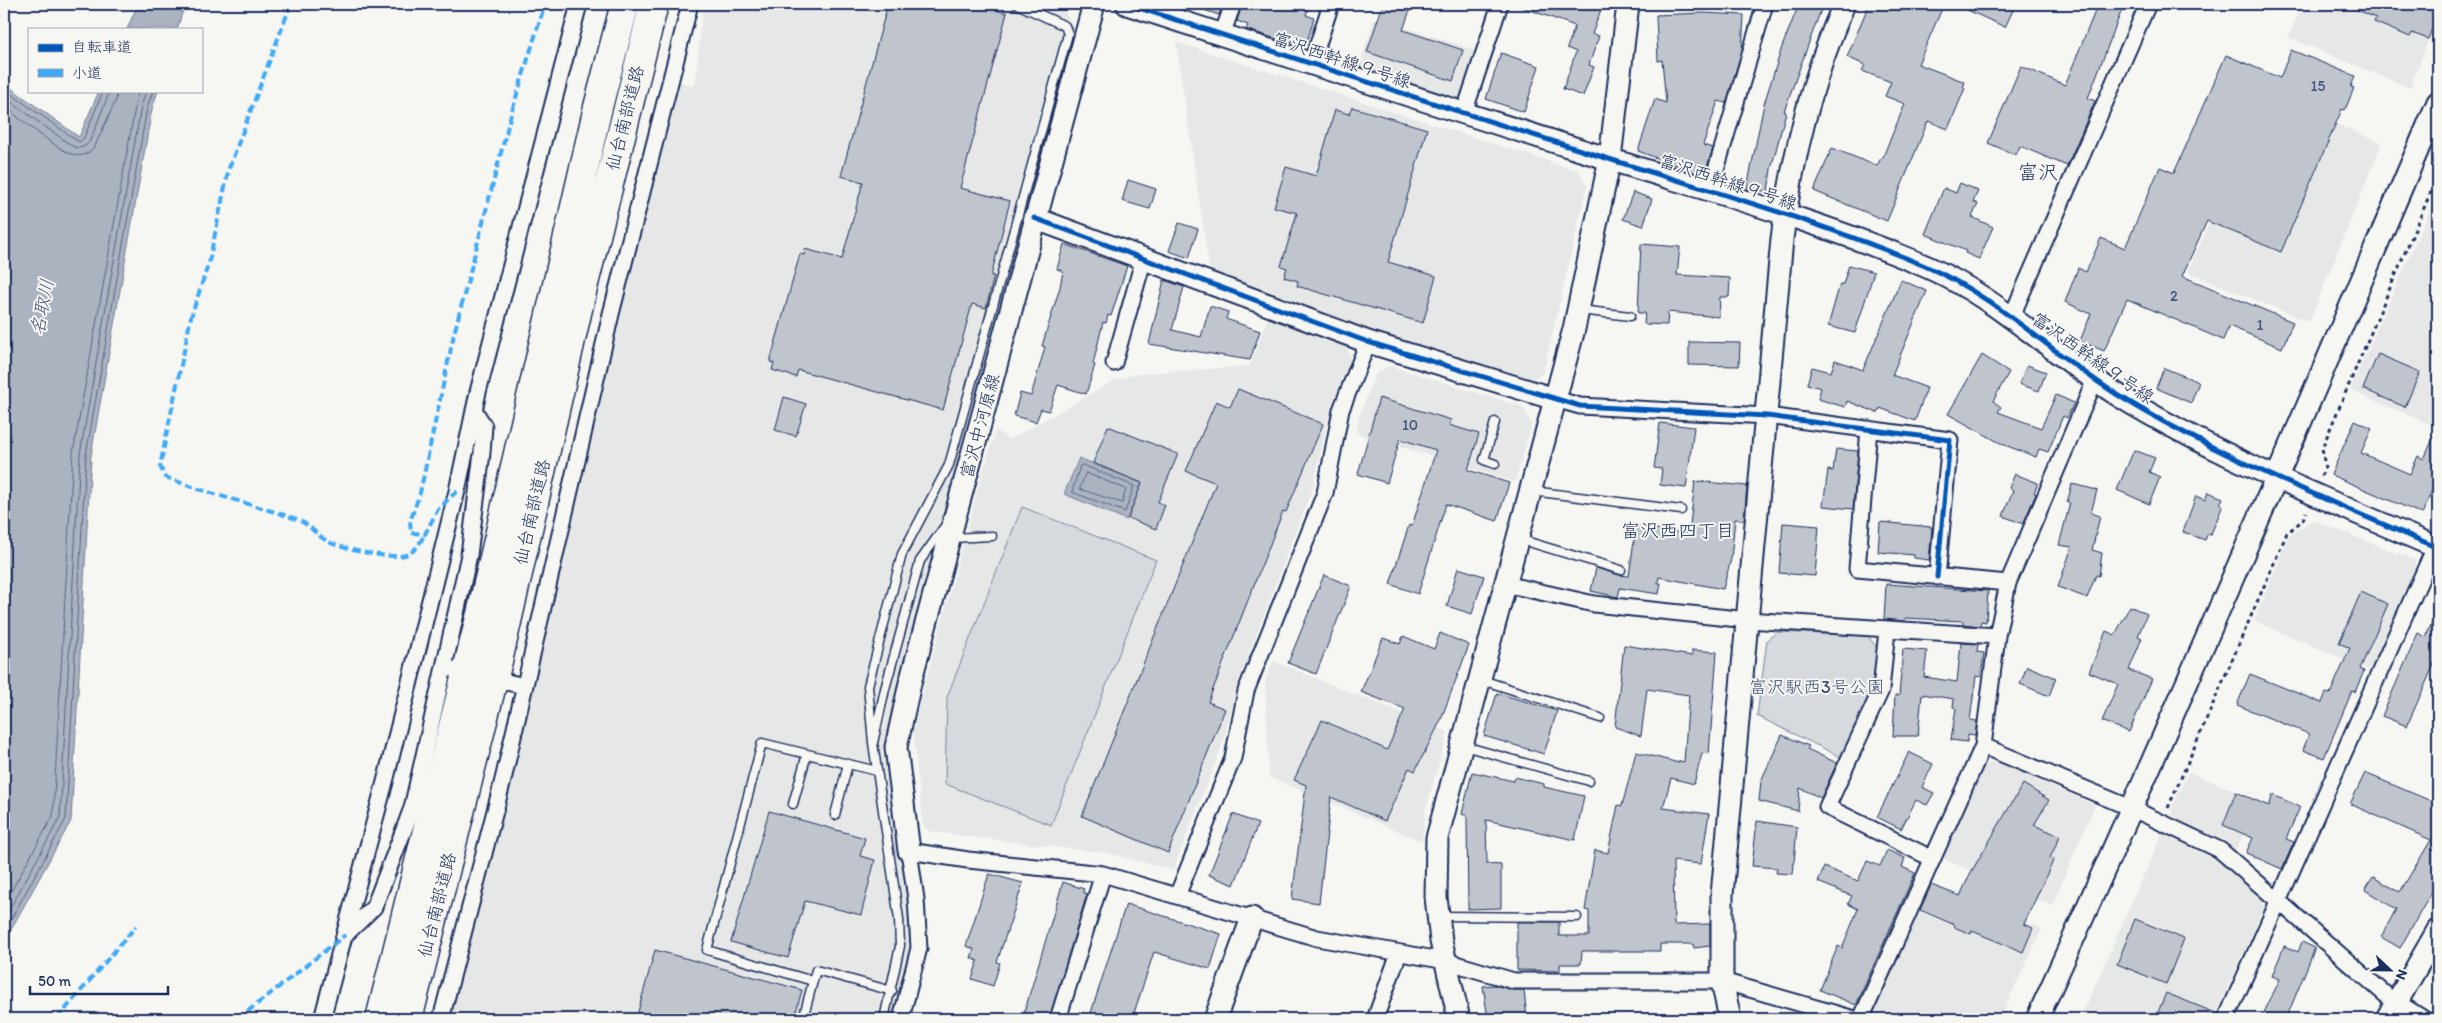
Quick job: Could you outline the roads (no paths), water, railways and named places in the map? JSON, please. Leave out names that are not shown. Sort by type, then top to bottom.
[{"type":"highway","name":"仙台南部道路","points":[[380,1019],[435,805],[598,107],[626,4]]},
{"type":"highway","name":"仙台南部道路","points":[[408,1019],[499,657],[580,300],[654,4]]},
{"type":"street","points":[[322,1019],[386,778],[448,529],[474,410],[579,4]]},
{"type":"street","points":[[442,1019],[503,780],[611,314],[690,4]]},
{"type":"street","name":"富沢中河原線","points":[[909,851],[896,747],[910,683],[1034,218],[1094,4]]},
{"type":"street","name":"富沢西幹線９号線","points":[[1127,4],[1311,65],[1710,190],[1785,215],[1928,268],[1968,289],[2095,380],[2156,418],[2212,448],[2436,548]]},
{"type":"street","points":[[1222,35],[1233,4]]},
{"type":"street","points":[[1311,65],[1331,4]]},
{"type":"street","points":[[1464,113],[1500,4]]},
{"type":"street","points":[[1459,1019],[1438,916],[1436,897],[1437,838],[1578,310],[1610,160],[1628,4]]},
{"type":"street","points":[[1710,190],[1765,4]]},
{"type":"street","points":[[1730,1019],[1722,981],[1722,895],[1785,215],[1806,106],[1828,42],[1844,4]]},
{"type":"street","points":[[2011,318],[2148,4]]},
{"type":"street","points":[[2037,1019],[2133,809],[2278,477],[2438,102]]},
{"type":"street","points":[[1034,218],[1368,342],[1580,406],[1767,416],[1950,440],[1937,577]]},
{"type":"street","points":[[1114,363],[1144,258]]},
{"type":"street","points":[[1177,896],[1233,758],[1246,691],[1325,493],[1340,410],[1368,342]]},
{"type":"street","points":[[1861,1019],[1905,929],[1931,858],[1983,746],[1997,636],[2008,583],[2095,380]]},
{"type":"street","points":[[344,935],[374,907],[412,808],[448,668],[470,555],[482,454],[484,426],[474,410]]},
{"type":"street","points":[[1869,429],[1857,569],[2008,583]]},
{"type":"street","points":[[2226,1019],[2436,548]]},
{"type":"street","points":[[1505,584],[1594,604],[1748,620],[1997,636]]},
{"type":"street","points":[[1887,630],[1881,690],[1828,807],[1931,858]]},
{"type":"street","points":[[507,682],[524,686]]},
{"type":"street","points":[[1983,746],[2133,809],[2220,850],[2279,900],[2392,1011],[2424,1019]]},
{"type":"street","points":[[901,1019],[919,948],[916,899],[909,851],[968,860],[1103,874],[1317,938],[1446,961],[1514,981],[1722,981],[1854,1019]]},
{"type":"street","points":[[1058,1019],[1103,874]]},
{"type":"street","points":[[1215,1019],[1252,918]]},
{"type":"street","points":[[2392,1011],[2438,930]]},
{"type":"street","points":[[1374,1019],[1399,953]]},
{"type":"lane","points":[[884,1019],[892,991],[900,946],[899,919],[873,743],[868,686],[902,554],[949,465],[1068,34],[1065,26],[1017,4]]},
{"type":"lane","points":[[1578,310],[1630,316]]},
{"type":"lane","points":[[1494,422],[1484,460],[1495,464]]},
{"type":"lane","points":[[1530,491],[1681,510]]},
{"type":"lane","points":[[873,743],[885,689],[920,561],[957,509]]},
{"type":"lane","points":[[950,538],[992,536]]},
{"type":"lane","points":[[1517,538],[1621,570]]},
{"type":"lane","points":[[1480,680],[1600,718]]},
{"type":"lane","points":[[813,981],[708,950],[762,743],[877,771]]},
{"type":"lane","points":[[1462,746],[1589,780]]},
{"type":"lane","points":[[793,804],[807,754]]},
{"type":"lane","points":[[835,815],[848,764]]},
{"type":"lane","points":[[1438,916],[1577,917]]},
{"type":"lane","points":[[803,1019],[816,970],[892,991]]},
{"type":"water","points":[[138,4],[185,4],[177,28],[127,28]]},
{"type":"water","name":"名取川","points":[[4,74],[8,86],[79,137],[99,92],[158,92],[152,109],[91,455],[71,821],[4,942]]},
{"type":"water","points":[[1079,458],[1142,483],[1127,520],[1064,494]]},
{"type":"district","name":"富沢","points":[[2038,172]]},
{"type":"district","name":"富沢西四丁目","points":[[1678,530]]},
{"type":"park label","name":"富沢駅西3号公園","points":[[1817,687]]}]
